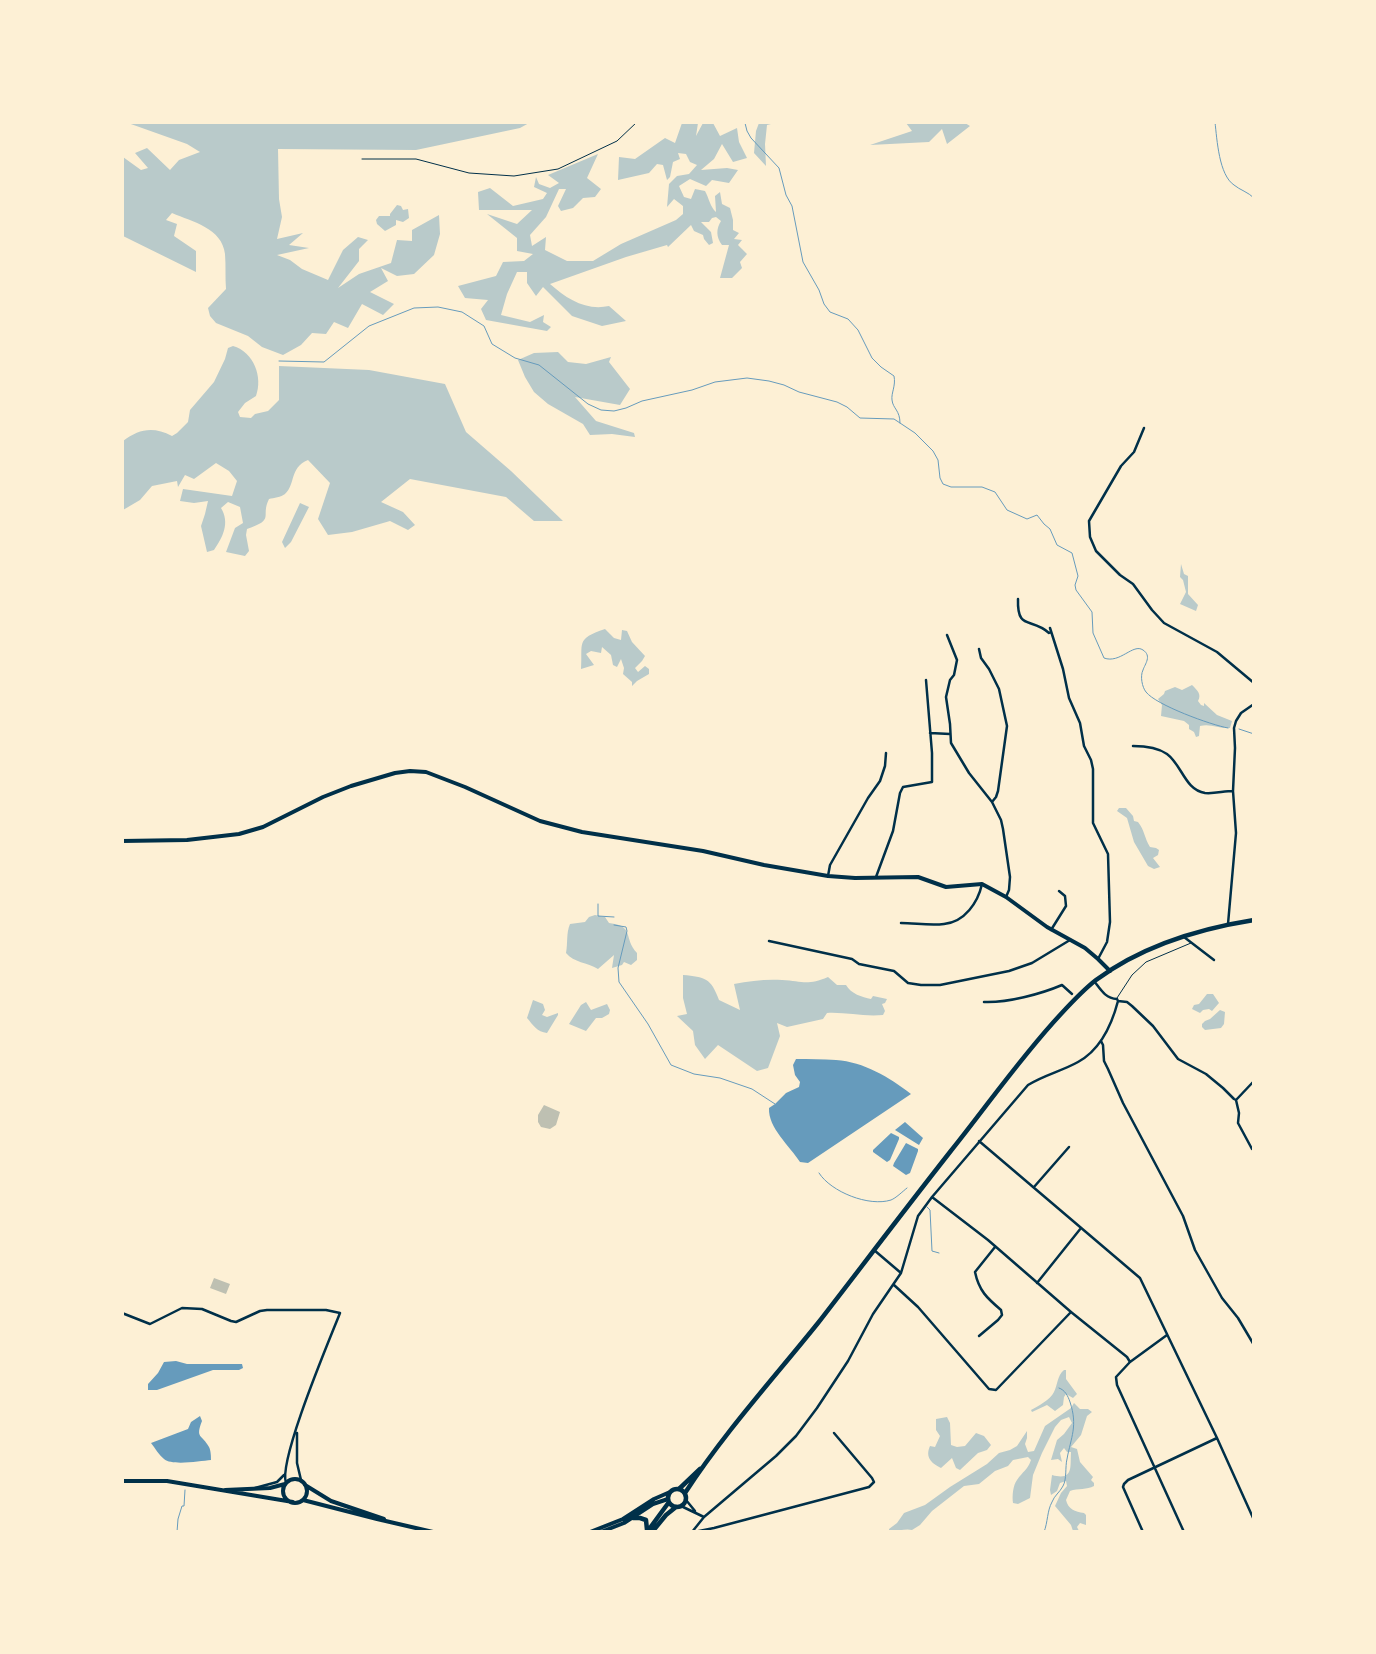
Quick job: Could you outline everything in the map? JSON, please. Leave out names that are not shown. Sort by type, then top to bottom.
[{"type":"main road","points":[[122,841],[187,840],[239,834],[263,827],[323,797],[351,786],[395,773],[426,772],[557,827],[703,851],[764,865],[828,876],[855,878],[918,877],[946,887],[982,884],[1006,897],[1052,930],[1085,948],[1110,971]]},
{"type":"main road","points":[[652,1532],[666,1515],[686,1500],[685,1493],[731,1429],[817,1324],[1041,1036],[1094,981],[1152,947],[1183,936],[1228,924],[1254,920]]},
{"type":"main road","points":[[679,1489],[703,1466]]},
{"type":"main road","points":[[213,1490],[270,1488],[286,1484],[293,1479],[301,1480],[305,1485],[331,1501],[393,1523]]},
{"type":"main road","points":[[122,1481],[167,1481],[293,1502],[303,1500],[433,1532]]},
{"type":"main road","points":[[286,1484],[283,1490],[284,1495],[286,1499],[293,1502]]},
{"type":"main road","points":[[303,1500],[307,1492],[305,1485]]},
{"type":"main road","points":[[590,1532],[623,1519],[654,1499],[674,1489],[679,1489],[685,1493]]},
{"type":"main road","points":[[647,1531],[668,1501],[670,1492]]},
{"type":"main road","points":[[601,1532],[633,1518],[653,1504],[668,1501],[679,1506]]},
{"type":"main road","points":[[633,1518],[646,1520],[647,1531]]},
{"type":"street","points":[[1144,428],[1134,452],[1121,466],[1089,521],[1090,537],[1096,552],[1120,575],[1133,584],[1164,623],[1217,652],[1254,683]]},
{"type":"street","points":[[1018,599],[1017,611],[1020,618],[1025,622],[1037,625],[1048,633],[1051,632]]},
{"type":"street","points":[[1050,628],[1063,669],[1069,698],[1080,723],[1084,746],[1091,760],[1093,824],[1108,854],[1110,922],[1107,942],[1098,959]]},
{"type":"street","points":[[947,636],[957,660],[954,675],[947,689],[947,710],[951,744],[969,773],[992,802],[1004,829],[1010,877],[1009,890],[1006,897]]},
{"type":"street","points":[[979,649],[981,658],[999,689],[1007,726],[998,791],[992,802]]},
{"type":"street","points":[[876,877],[893,831],[900,793],[903,787],[932,782],[926,680]]},
{"type":"street","points":[[1228,924],[1236,833],[1233,791],[1234,728],[1241,713],[1254,704]]},
{"type":"street","points":[[930,733],[950,734]]},
{"type":"street","points":[[1133,746],[1152,746],[1168,754],[1188,782],[1196,789],[1205,793],[1233,791]]},
{"type":"street","points":[[828,876],[830,865],[868,798],[880,781],[885,766],[886,753]]},
{"type":"street","points":[[901,924],[943,925],[953,922],[976,901],[982,884]]},
{"type":"street","points":[[1052,930],[1066,906],[1065,896],[1059,891]]},
{"type":"street","points":[[1183,936],[1214,960]]},
{"type":"street","points":[[769,941],[852,959],[860,964],[894,971],[908,983],[921,985],[953,983],[1009,971],[1032,963],[1070,940]]},
{"type":"street","points":[[1094,981],[1102,992],[1110,998],[1127,1002],[1153,1026],[1178,1058],[1206,1074],[1236,1100],[1239,1113],[1238,1123],[1252,1149]]},
{"type":"street","points":[[984,1002],[1000,1002],[1052,990],[1062,985],[1072,994]]},
{"type":"street","points":[[693,1532],[704,1518],[776,1456],[796,1436],[818,1408],[848,1361],[874,1314],[901,1273],[918,1216],[932,1196],[1028,1085],[1086,1058],[1101,1041],[1111,1023],[1117,1000]]},
{"type":"street","points":[[1101,1041],[1104,1061],[1108,1070],[1123,1103],[1183,1216],[1194,1250],[1222,1298],[1238,1318],[1254,1345]]},
{"type":"street","points":[[1236,1100],[1254,1081]]},
{"type":"street","points":[[979,1141],[1140,1278],[1254,1520]]},
{"type":"street","points":[[1033,1187],[1069,1147]]},
{"type":"street","points":[[932,1196],[1105,1338],[1130,1362]]},
{"type":"street","points":[[1037,1283],[1082,1228]]},
{"type":"street","points":[[979,1336],[998,1320],[1002,1314],[1001,1310],[985,1296],[977,1284],[975,1272],[995,1246]]},
{"type":"street","points":[[873,1250],[901,1273]]},
{"type":"street","points":[[894,1284],[918,1307],[989,1389],[996,1390],[1071,1312]]},
{"type":"street","points":[[122,1313],[150,1324],[182,1308],[202,1309],[236,1322],[260,1311],[326,1310],[340,1313],[298,1424],[285,1474],[286,1484]]},
{"type":"street","points":[[1168,1335],[1130,1362],[1116,1377],[1117,1385],[1184,1532]]},
{"type":"street","points":[[298,1424],[296,1458],[301,1480]]},
{"type":"street","points":[[693,1532],[869,1487],[874,1482],[872,1478],[834,1433]]},
{"type":"street","points":[[1142,1532],[1123,1487],[1124,1484],[1217,1438]]},
{"type":"street","points":[[254,1489],[277,1482],[285,1474]]},
{"type":"street","points":[[686,1500],[704,1518]]},
{"type":"street","points":[[679,1506],[696,1512]]},
{"type":"lane","points":[[1117,1000],[1132,975],[1146,962],[1192,942]]},
{"type":"path","points":[[362,159],[416,159],[469,173],[514,176],[558,169],[617,141],[637,122]]},
{"type":"shaded area","points":[[128,123],[529,123],[520,128],[416,150],[278,149],[279,199],[282,217],[277,239],[303,233],[289,245],[309,248],[277,255],[290,260],[302,269],[328,280],[343,250],[358,237],[368,240],[359,249],[359,261],[338,288],[359,274],[391,263],[397,240],[412,241],[412,230],[439,215],[440,234],[434,255],[414,274],[397,276],[381,268],[388,281],[370,292],[394,304],[383,315],[362,304],[348,328],[334,322],[326,334],[312,333],[301,345],[283,355],[262,347],[248,336],[216,323],[210,316],[208,308],[226,289],[223,245],[212,232],[197,223],[172,213],[166,220],[177,224],[174,236],[196,251],[196,272],[123,236],[123,157],[141,170],[148,168],[135,153],[147,148],[170,170],[179,160],[200,152],[187,144]]},
{"type":"shaded area","points":[[682,123],[698,123],[696,136],[703,123],[713,123],[720,136],[737,128],[739,142],[747,158],[733,162],[722,144],[714,159],[701,170],[727,168],[738,170],[729,183],[712,180],[706,186],[690,179],[679,186],[684,197],[691,199],[695,189],[705,191],[716,212],[715,196],[720,192],[722,204],[730,208],[733,230],[739,233],[734,239],[742,240],[738,245],[747,254],[740,262],[742,268],[732,278],[720,278],[729,245],[722,245],[719,239],[718,227],[721,221],[716,217],[712,218],[709,222],[701,222],[711,232],[713,243],[709,245],[703,235],[694,231],[691,225],[668,247],[667,245],[626,257],[550,284],[570,299],[585,305],[592,307],[609,306],[626,321],[602,326],[572,316],[543,287],[536,296],[527,283],[527,272],[517,272],[507,294],[501,315],[530,322],[544,315],[543,322],[551,327],[547,331],[486,320],[481,309],[488,300],[465,298],[458,286],[496,276],[503,262],[524,261],[533,254],[517,251],[517,238],[487,214],[517,224],[532,210],[479,210],[478,192],[490,188],[513,206],[543,199],[547,193],[534,187],[536,177],[539,184],[550,188],[559,183],[548,175],[598,154],[587,178],[601,189],[595,197],[583,198],[573,208],[561,211],[558,206],[566,189],[559,189],[546,217],[530,235],[532,246],[546,237],[545,250],[567,261],[593,261],[621,244],[676,220],[683,214],[683,206],[674,199],[667,207],[669,184],[677,176],[689,174],[697,165],[690,162],[686,154],[678,153],[680,159],[673,162],[670,177],[667,180],[663,165],[657,164],[649,173],[618,180],[619,157],[635,159],[665,138],[675,143]]},
{"type":"shaded area","points":[[759,123],[775,123],[767,125],[765,144],[766,166],[754,153],[756,131]]},
{"type":"shaded area","points":[[906,123],[965,123],[970,126],[947,144],[942,129],[929,142],[870,145],[912,131]]},
{"type":"shaded area","points":[[397,205],[401,206],[403,210],[408,209],[409,218],[403,222],[396,220],[396,225],[385,231],[377,224],[376,220],[379,216],[390,216]]},
{"type":"shaded area","points":[[233,346],[240,349],[251,359],[255,366],[258,381],[256,396],[245,403],[238,412],[240,417],[251,418],[255,414],[268,411],[279,400],[279,366],[369,370],[445,384],[466,432],[511,471],[563,521],[534,521],[506,497],[410,479],[381,502],[403,512],[415,525],[408,530],[390,521],[352,532],[328,535],[318,519],[330,483],[308,460],[298,467],[291,486],[285,494],[269,499],[264,520],[256,526],[247,529],[246,535],[249,551],[245,556],[226,552],[235,528],[243,523],[240,507],[228,502],[221,508],[225,519],[224,530],[214,550],[207,552],[201,526],[208,501],[194,503],[180,501],[183,489],[232,496],[237,481],[229,471],[216,463],[194,479],[185,475],[178,487],[177,481],[152,486],[140,500],[123,510],[123,441],[146,430],[159,431],[172,436],[177,433],[188,422],[190,410],[214,382],[228,348]]},
{"type":"shaded area","points":[[558,352],[568,362],[586,364],[611,357],[609,362],[630,389],[620,405],[575,397],[596,421],[634,433],[635,437],[612,434],[590,435],[583,424],[548,404],[534,392],[518,360],[534,353]]},
{"type":"shaded area","points":[[300,503],[309,507],[291,542],[285,548],[282,542]]},
{"type":"shaded area","points":[[1181,564],[1184,574],[1188,576],[1188,594],[1198,605],[1196,611],[1180,604],[1186,592],[1183,580],[1180,577]]},
{"type":"shaded area","points":[[605,629],[614,638],[621,640],[622,630],[627,631],[632,642],[645,656],[635,668],[638,672],[645,666],[649,669],[649,674],[632,686],[632,682],[623,674],[624,668],[621,659],[617,667],[613,665],[611,655],[602,647],[601,653],[591,651],[586,654],[594,665],[581,669],[582,643],[589,636]]},
{"type":"shaded area","points":[[1192,685],[1198,692],[1198,701],[1201,705],[1204,706],[1204,703],[1217,715],[1232,721],[1230,728],[1208,725],[1200,726],[1199,736],[1196,737],[1194,732],[1189,729],[1189,725],[1184,721],[1161,716],[1162,705],[1158,699],[1165,691],[1175,687],[1182,690]]},
{"type":"shaded area","points":[[1119,808],[1126,808],[1133,816],[1134,821],[1140,825],[1150,847],[1159,850],[1158,855],[1153,858],[1160,867],[1154,869],[1148,866],[1134,842],[1127,818],[1117,811]]},
{"type":"shaded area","points":[[595,915],[605,917],[609,923],[626,930],[630,942],[637,953],[637,960],[631,965],[624,962],[622,965],[612,968],[614,955],[598,969],[573,959],[566,953],[570,924],[585,922],[589,917]]},
{"type":"shaded area","points":[[683,975],[706,980],[713,987],[719,1000],[740,1010],[734,984],[764,980],[809,982],[828,977],[837,985],[846,985],[851,991],[860,996],[871,999],[873,996],[887,999],[882,1004],[885,1011],[883,1015],[827,1013],[823,1019],[787,1027],[777,1023],[780,1036],[768,1068],[757,1071],[718,1045],[705,1059],[695,1045],[693,1031],[677,1016],[687,1014],[683,998]]},
{"type":"shaded area","points":[[1207,994],[1213,994],[1219,1003],[1212,1011],[1209,1009],[1203,1010],[1200,1013],[1192,1009],[1194,1005],[1199,1004]]},
{"type":"shaded area","points":[[533,1000],[543,1004],[545,1010],[542,1015],[547,1017],[558,1013],[547,1033],[538,1030],[527,1018]]},
{"type":"shaded area","points":[[586,1002],[591,1010],[607,1004],[610,1010],[609,1014],[602,1018],[596,1018],[586,1031],[569,1024],[581,1005]]},
{"type":"shaded area","points":[[1220,1010],[1225,1012],[1224,1024],[1221,1028],[1205,1030],[1202,1024]]},
{"type":"shaded area","points":[[1064,1370],[1066,1370],[1066,1379],[1077,1394],[1073,1398],[1066,1394],[1063,1405],[1055,1411],[1047,1405],[1032,1412],[1031,1410],[1050,1398]]},
{"type":"shaded area","points":[[1074,1403],[1080,1409],[1088,1409],[1092,1412],[1087,1416],[1081,1435],[1071,1447],[1077,1449],[1080,1462],[1093,1477],[1091,1480],[1094,1483],[1094,1486],[1085,1489],[1070,1491],[1066,1500],[1072,1510],[1086,1515],[1086,1525],[1080,1523],[1077,1527],[1079,1531],[1073,1531],[1071,1525],[1055,1506],[1061,1493],[1067,1486],[1066,1481],[1060,1483],[1057,1491],[1051,1495],[1050,1490],[1052,1475],[1064,1476],[1069,1471],[1071,1452],[1067,1452],[1064,1448],[1060,1453],[1062,1462],[1058,1459],[1051,1460],[1057,1440],[1072,1423],[1069,1417],[1061,1420],[1055,1427],[1042,1453],[1033,1475],[1030,1498],[1018,1504],[1013,1503],[1013,1494],[1017,1480],[1031,1460],[1028,1457],[1013,1460],[1008,1466],[995,1471],[979,1484],[964,1486],[932,1511],[920,1525],[912,1530],[889,1531],[904,1513],[925,1505],[987,1464],[999,1453],[1017,1446],[1027,1431],[1025,1444],[1028,1452],[1034,1451],[1045,1426],[1071,1408]]},
{"type":"shaded area","points":[[947,1417],[950,1423],[951,1445],[957,1447],[965,1446],[976,1433],[984,1436],[991,1445],[987,1450],[978,1453],[960,1470],[956,1468],[952,1458],[941,1468],[932,1462],[928,1453],[930,1446],[935,1447],[940,1436],[936,1430],[936,1419]]},
{"type":"water","points":[[796,1059],[846,1061],[866,1067],[885,1076],[911,1094],[808,1163],[800,1162],[776,1130],[772,1123],[769,1108],[786,1093],[799,1087],[800,1082],[795,1075],[793,1065]]},
{"type":"water","points":[[905,1122],[923,1138],[919,1145],[895,1130]]},
{"type":"water","points":[[891,1133],[899,1137],[899,1139],[890,1160],[887,1162],[873,1152],[873,1150]]},
{"type":"water","points":[[906,1143],[918,1149],[918,1151],[910,1173],[906,1175],[893,1166]]},
{"type":"water","points":[[176,1361],[187,1364],[242,1364],[243,1368],[239,1370],[213,1370],[157,1390],[148,1390],[148,1384],[158,1373],[164,1362]]},
{"type":"water","points":[[200,1416],[202,1421],[199,1434],[209,1447],[211,1460],[179,1463],[164,1459],[151,1443],[188,1429],[191,1422]]},
{"type":"building","points":[[544,1105],[560,1112],[556,1125],[550,1129],[541,1127],[538,1122],[538,1115]]},
{"type":"building","points":[[214,1278],[230,1284],[226,1294],[210,1288]]},
{"type":"waterway","points":[[1215,122],[1220,156],[1225,173],[1234,185],[1254,198]]},
{"type":"waterway","points":[[745,123],[751,138],[779,168],[786,195],[792,206],[803,262],[819,290],[824,304],[830,312],[848,319],[858,330],[872,358],[894,376],[892,400],[899,415],[900,423]]},
{"type":"waterway","points":[[279,361],[324,362],[369,326],[414,308],[438,307],[462,312],[484,326],[492,344],[515,358],[539,365],[588,404],[601,410],[614,411],[642,401],[692,390],[715,382],[747,378],[769,381],[799,392],[837,402],[847,407],[860,418],[894,419],[915,433],[933,451],[938,460],[940,478],[943,484],[951,487],[982,487],[995,492],[1007,510],[1027,519],[1037,515],[1050,529],[1057,545],[1072,553],[1078,576],[1075,585],[1076,590],[1092,612],[1093,633],[1104,658],[1115,658],[1135,649],[1143,650],[1147,655],[1142,672],[1146,692],[1161,703],[1197,719],[1228,728]]},
{"type":"waterway","points":[[1239,729],[1254,734]]},
{"type":"waterway","points":[[598,904],[598,916],[614,917]]},
{"type":"waterway","points":[[614,925],[626,927],[627,931],[618,968],[619,982],[648,1024],[671,1065],[694,1074],[720,1078],[752,1089],[775,1104]]},
{"type":"waterway","points":[[819,1173],[841,1192],[862,1200],[882,1202],[891,1200],[907,1188]]},
{"type":"waterway","points":[[927,1207],[930,1210],[932,1251],[939,1253]]},
{"type":"waterway","points":[[1044,1532],[1050,1505],[1064,1483],[1066,1462],[1074,1425],[1070,1402],[1063,1390],[1059,1388]]},
{"type":"waterway","points":[[177,1532],[178,1519],[182,1506],[184,1506],[185,1490]]}]
